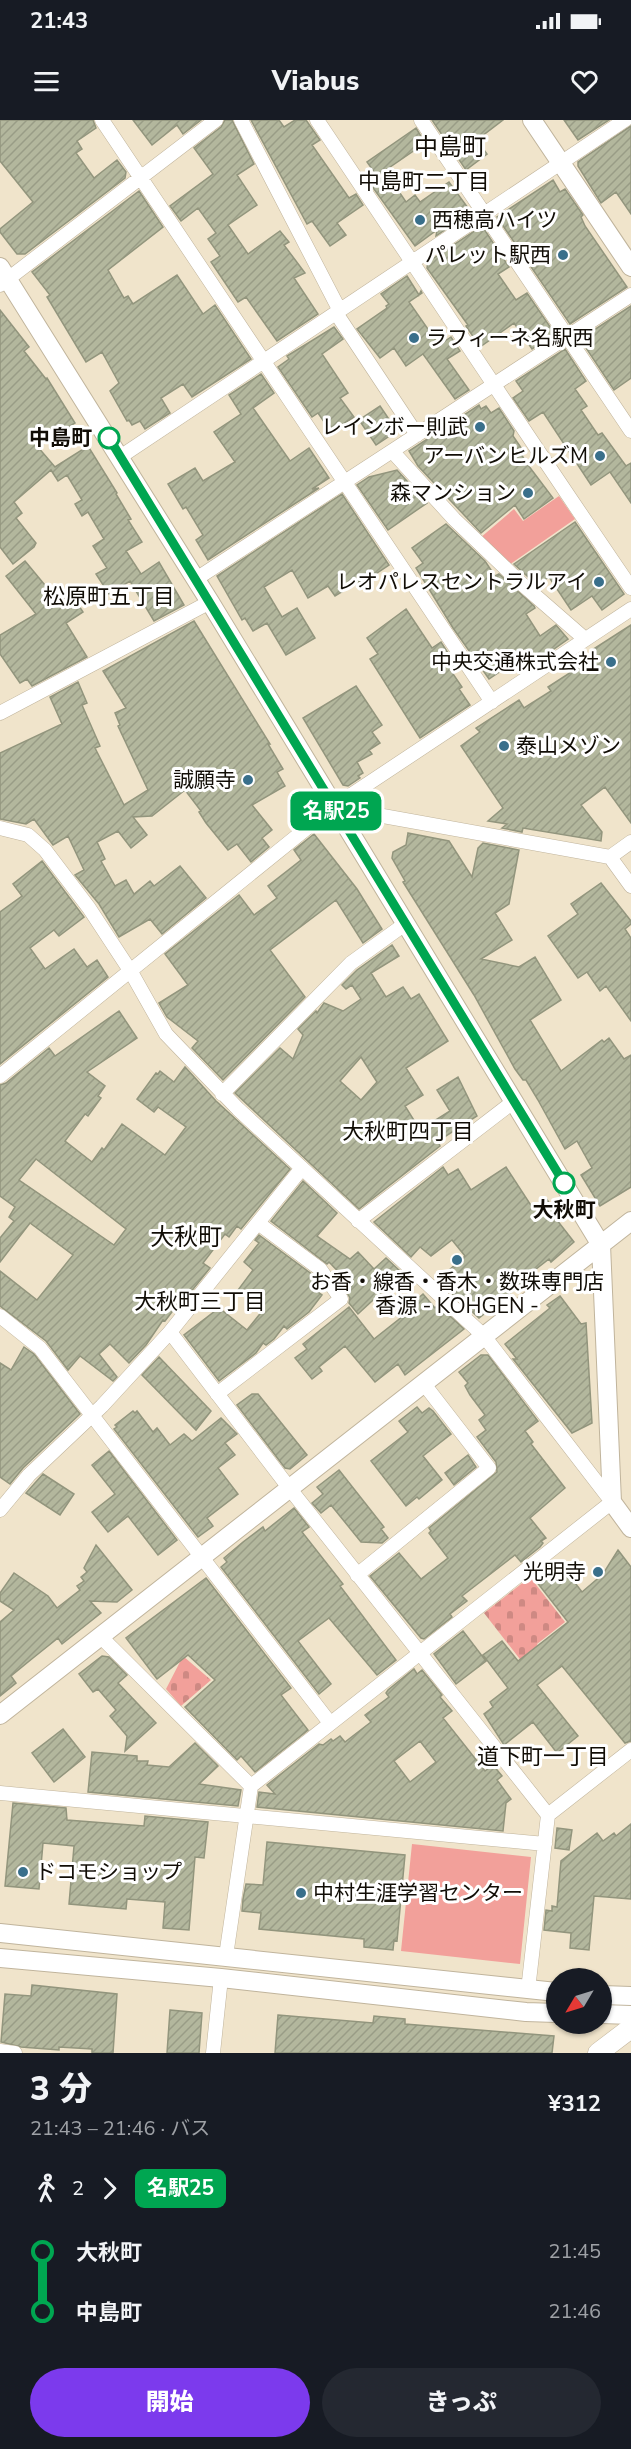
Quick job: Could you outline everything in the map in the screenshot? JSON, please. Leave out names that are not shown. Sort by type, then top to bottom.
[{"type":"main road","points":[[598,2053],[631,2028]]},
{"type":"street","points":[[102,120],[492,702]]},
{"type":"street","points":[[216,120],[3,277],[196,579],[601,1245],[612,1502]]},
{"type":"street","points":[[241,120],[338,312],[417,435]]},
{"type":"street","points":[[317,120],[493,386],[631,588]]},
{"type":"street","points":[[421,120],[631,430]]},
{"type":"street","points":[[532,120],[631,267]]},
{"type":"street","points":[[120,458],[625,120]]},
{"type":"street","points":[[196,579],[631,295]]},
{"type":"street","points":[[392,451],[454,519],[523,585],[585,639]]},
{"type":"street","points":[[0,713],[210,602]]},
{"type":"street","points":[[0,1076],[333,807],[631,609]]},
{"type":"street","points":[[333,807],[610,857],[631,886]]},
{"type":"street","points":[[0,828],[28,835],[45,850],[89,908],[131,972],[166,1034],[222,1094],[484,1336],[631,1528]]},
{"type":"street","points":[[610,857],[631,842]]},
{"type":"street","points":[[222,1094],[351,963],[405,924]]},
{"type":"street","points":[[358,1221],[513,1101]]},
{"type":"street","points":[[0,1510],[29,1475],[92,1416],[170,1332],[302,1168]]},
{"type":"street","points":[[0,1715],[631,1221]]},
{"type":"street","points":[[217,1394],[341,1299],[321,1269],[258,1223]]},
{"type":"street","points":[[0,1316],[40,1348],[330,1723]]},
{"type":"street","points":[[170,1332],[357,1575],[548,1815],[528,1990]]},
{"type":"street","points":[[357,1575],[489,1468],[424,1384]]},
{"type":"street","points":[[226,1956],[251,1786],[612,1502]]},
{"type":"street","points":[[100,1636],[251,1786]]},
{"type":"street","points":[[548,1815],[631,1750]]},
{"type":"street","points":[[0,1793],[545,1844]]},
{"type":"street","points":[[0,1933],[546,1991]]},
{"type":"street","points":[[0,1958],[221,1978],[546,2013]]},
{"type":"street","points":[[213,2053],[221,1978]]},
{"type":"street","points":[[612,1995],[631,1996]]},
{"type":"street","points":[[612,2014],[631,2015]]},
{"type":"street","points":[[0,2052],[15,2053]]},
{"type":"green space","points":[[559,496],[575,519],[509,565],[480,538],[514,509],[523,521]]},
{"type":"green space","points":[[530,1577],[565,1622],[537,1644],[543,1653],[526,1667],[484,1613]]},
{"type":"green space","points":[[183,1656],[211,1680],[181,1706],[166,1689]]},
{"type":"green space","points":[[412,1844],[531,1857],[520,1964],[401,1951]]},
{"type":"building","points":[[0,120],[93,120],[96,128],[77,141],[82,149],[76,153],[94,178],[117,160],[126,172],[125,178],[25,254],[17,254],[0,229],[33,202],[0,161]]},
{"type":"building","points":[[133,120],[201,120],[183,134],[177,125],[152,145]]},
{"type":"building","points":[[225,120],[232,120],[254,164],[237,175],[257,205],[228,225],[248,254],[280,231],[289,242],[284,245],[305,273],[294,278],[318,314],[277,341],[246,297],[238,302],[211,262],[220,256],[208,239],[216,233],[198,208],[181,221],[170,206],[213,174],[194,148],[221,127]]},
{"type":"building","points":[[251,120],[279,120],[284,127],[295,120],[306,120],[320,140],[312,145],[349,198],[356,194],[363,205],[337,223],[346,235],[330,246],[312,221],[307,224]]},
{"type":"building","points":[[432,120],[503,120],[477,140],[487,154],[466,170]]},
{"type":"building","points":[[564,120],[609,120],[578,140]]},
{"type":"building","points":[[631,126],[631,214],[616,192],[601,203],[578,166],[578,162]]},
{"type":"building","points":[[416,128],[425,143],[377,176],[367,162]]},
{"type":"building","points":[[387,174],[406,202],[415,195],[420,202],[449,182],[471,212],[436,236],[437,230],[415,246],[371,185]]},
{"type":"building","points":[[553,180],[560,192],[565,189],[583,215],[581,217],[585,226],[627,287],[570,324],[497,217]]},
{"type":"building","points":[[139,191],[163,227],[108,270],[124,298],[128,296],[133,304],[177,275],[203,314],[215,305],[251,359],[192,397],[183,384],[161,398],[170,413],[145,429],[140,421],[132,425],[129,420],[127,421],[110,391],[119,383],[102,352],[86,362],[47,297],[50,295],[32,272]]},
{"type":"building","points":[[482,226],[509,267],[498,274],[516,300],[527,293],[555,334],[532,349],[514,323],[480,347],[466,326],[468,325],[427,268],[428,262]]},
{"type":"building","points":[[407,276],[419,295],[421,291],[422,293],[409,302],[439,345],[451,337],[460,351],[447,359],[469,390],[455,399],[423,354],[406,366],[394,348],[380,358],[357,329],[387,308],[389,304],[381,294]]},
{"type":"building","points":[[631,306],[631,378],[614,390],[580,339]]},
{"type":"building","points":[[0,310],[29,347],[24,351],[47,378],[75,423],[37,446],[55,467],[88,446],[117,493],[131,519],[128,520],[142,542],[126,551],[141,574],[159,562],[184,605],[154,621],[130,581],[109,594],[96,574],[107,568],[93,546],[104,539],[88,512],[82,516],[75,504],[82,500],[67,475],[58,481],[51,470],[14,502],[22,513],[16,518],[36,543],[34,547],[13,564],[0,547]]},
{"type":"building","points":[[334,327],[343,339],[322,354],[348,393],[340,398],[354,417],[334,430],[329,424],[327,426],[318,413],[312,417],[278,367],[289,359],[287,356]]},
{"type":"building","points":[[565,349],[586,381],[575,389],[587,406],[581,410],[598,435],[602,433],[626,466],[631,463],[631,503],[610,472],[591,485],[543,412],[529,421],[513,398],[523,391],[516,381]]},
{"type":"building","points":[[261,374],[274,393],[253,408],[290,461],[309,448],[329,478],[312,489],[319,488],[208,560],[196,540],[203,535],[186,507],[183,509],[168,484],[195,468],[203,481],[235,462],[214,432],[241,414],[229,395]]},
{"type":"building","points":[[479,405],[481,409],[486,406],[491,413],[499,408],[514,431],[513,436],[524,452],[521,454],[553,498],[524,519],[515,505],[481,533],[418,466],[409,451]]},
{"type":"building","points":[[380,406],[397,431],[376,445],[359,420]]},
{"type":"building","points":[[397,470],[427,503],[388,530],[357,485],[369,477]]},
{"type":"building","points":[[342,494],[389,565],[362,583],[361,580],[335,596],[328,586],[308,598],[292,570],[264,587],[282,617],[297,608],[315,638],[286,655],[267,623],[253,631],[245,618],[242,620],[217,576]]},
{"type":"building","points":[[575,522],[624,594],[602,610],[592,596],[571,610],[549,577],[537,585],[514,564]]},
{"type":"building","points":[[446,524],[485,561],[495,576],[499,574],[534,606],[535,608],[526,614],[540,636],[556,625],[568,639],[533,664],[526,654],[489,679],[453,628],[416,568],[423,563],[412,548]]},
{"type":"building","points":[[25,561],[49,590],[55,586],[60,594],[68,589],[83,612],[66,623],[87,657],[32,686],[27,679],[20,683],[0,654],[0,635],[36,614],[6,576]]},
{"type":"building","points":[[406,609],[432,648],[441,642],[457,667],[451,671],[470,705],[420,738],[370,659],[378,654],[367,638]]},
{"type":"building","points":[[194,621],[270,744],[268,744],[283,769],[277,772],[285,786],[252,805],[272,830],[262,838],[269,847],[251,862],[237,844],[228,850],[206,823],[199,812],[201,811],[185,790],[152,816],[133,817],[147,835],[131,848],[118,831],[97,842],[105,859],[101,861],[115,886],[126,880],[134,894],[150,881],[154,886],[180,866],[206,898],[162,934],[150,919],[119,937],[99,904],[75,875],[84,870],[68,836],[53,845],[34,819],[26,824],[0,819],[0,753],[62,724],[50,697],[78,682],[87,703],[82,705],[100,746],[95,748],[124,805],[148,790],[118,726],[120,725],[115,713],[126,708],[103,671]]},
{"type":"building","points":[[631,625],[631,823],[605,787],[581,805],[602,832],[601,841],[523,828],[522,832],[502,828],[507,824],[488,821],[503,808],[461,746],[480,732],[476,728],[519,700],[524,708],[551,691],[548,687],[596,656],[592,650]]},
{"type":"building","points":[[356,686],[382,725],[372,732],[380,743],[369,750],[372,754],[357,762],[363,773],[358,776],[360,778],[348,786],[343,785],[303,718]]},
{"type":"building","points":[[408,833],[449,841],[472,877],[478,848],[483,843],[519,850],[509,904],[495,913],[512,940],[481,959],[519,967],[535,957],[561,1000],[530,1020],[561,1071],[602,1040],[604,1042],[609,1038],[624,1059],[631,1055],[631,1187],[600,1206],[581,1175],[592,1168],[577,1141],[565,1149],[526,1080],[523,1080],[515,1069],[474,995],[403,882],[405,881],[392,858],[393,852],[406,845]]},
{"type":"building","points":[[314,834],[357,889],[382,929],[363,943],[336,900],[270,950],[305,997],[223,1080],[192,1048],[198,1041],[167,1017],[159,1003],[188,985],[165,954],[239,895],[254,915],[277,898],[268,886],[301,860],[294,850]]},
{"type":"building","points":[[42,861],[84,917],[59,936],[54,930],[30,948],[45,969],[74,949],[87,967],[97,960],[108,977],[0,1064],[0,912],[22,896],[13,884]]},
{"type":"building","points":[[601,883],[631,921],[625,929],[631,938],[631,1021],[606,986],[600,991],[587,972],[578,978],[548,936],[578,914],[571,904]]},
{"type":"building","points":[[392,945],[399,956],[371,973],[386,997],[403,987],[411,999],[419,994],[448,1041],[406,1068],[423,1095],[405,1106],[420,1130],[450,1111],[437,1090],[458,1077],[477,1116],[438,1141],[440,1146],[359,1209],[235,1093],[280,1048],[293,1059],[303,1035],[298,1029],[316,1011],[317,1013],[324,1003],[343,1011],[361,999],[352,985],[346,989],[342,985],[357,970]],"holes":[[[361,1057],[377,1082],[361,1100],[340,1081]]]},
{"type":"building","points":[[119,1011],[137,1038],[87,1072],[105,1086],[98,1096],[101,1098],[88,1116],[85,1114],[65,1141],[92,1162],[102,1148],[104,1150],[122,1124],[165,1155],[186,1127],[158,1107],[154,1112],[137,1099],[156,1073],[160,1071],[174,1082],[185,1067],[216,1101],[290,1169],[241,1229],[237,1226],[229,1237],[225,1234],[203,1263],[210,1268],[186,1298],[184,1296],[165,1321],[163,1320],[146,1345],[129,1363],[110,1344],[99,1354],[117,1377],[113,1381],[80,1356],[68,1370],[46,1341],[0,1306],[0,1271],[37,1300],[73,1255],[30,1223],[0,1262],[0,1238],[14,1221],[9,1217],[15,1207],[0,1196],[0,1085],[6,1083],[49,1048],[55,1056]],"holes":[[[36,1159],[126,1229],[114,1245],[19,1180]]]},
{"type":"building","points":[[443,1167],[448,1175],[458,1169],[471,1190],[506,1167],[532,1207],[546,1198],[556,1213],[553,1215],[574,1242],[551,1262],[549,1259],[527,1276],[529,1278],[479,1318],[450,1292],[459,1281],[448,1271],[465,1256],[452,1240],[431,1256],[420,1247],[411,1257],[374,1222]]},
{"type":"building","points":[[303,1181],[337,1213],[317,1236],[350,1259],[358,1252],[374,1269],[386,1258],[399,1270],[396,1274],[399,1276],[358,1314],[349,1303],[350,1298],[346,1291],[352,1286],[329,1262],[327,1264],[271,1221]]},
{"type":"building","points":[[259,1235],[313,1275],[316,1280],[311,1287],[322,1295],[309,1312],[287,1329],[284,1326],[274,1339],[266,1345],[263,1343],[256,1353],[219,1381],[184,1335],[219,1308],[247,1330],[263,1310],[238,1290],[253,1270],[244,1262],[259,1243],[255,1240]]},
{"type":"building","points":[[423,1294],[435,1308],[438,1305],[464,1329],[405,1375],[398,1364],[375,1382],[345,1346],[319,1367],[322,1371],[312,1379],[295,1358],[307,1349],[303,1344],[349,1307],[374,1339],[403,1316],[401,1313]]},
{"type":"building","points":[[560,1296],[581,1324],[586,1323],[592,1423],[572,1433],[513,1359],[517,1359],[505,1344],[550,1308],[547,1305]]},
{"type":"building","points":[[24,1347],[34,1354],[80,1414],[23,1468],[10,1484],[0,1477],[0,1363],[11,1370]]},
{"type":"building","points":[[481,1355],[488,1355],[538,1421],[525,1431],[533,1442],[531,1444],[565,1488],[530,1518],[546,1538],[541,1541],[543,1543],[540,1547],[521,1562],[515,1555],[462,1596],[467,1601],[450,1614],[452,1617],[424,1639],[370,1576],[399,1553],[421,1579],[448,1558],[429,1533],[431,1531],[429,1528],[497,1472],[496,1462],[477,1437],[486,1430],[479,1420],[485,1415],[470,1395],[465,1386],[468,1383],[459,1372]]},
{"type":"building","points":[[159,1357],[211,1411],[196,1430],[142,1375]]},
{"type":"building","points":[[252,1394],[258,1394],[307,1455],[290,1469],[285,1468],[237,1405]]},
{"type":"building","points":[[417,1407],[422,1413],[429,1408],[433,1411],[451,1434],[423,1456],[442,1480],[419,1499],[417,1497],[406,1506],[371,1461],[408,1432],[399,1421]]},
{"type":"building","points":[[133,1411],[135,1413],[137,1411],[153,1432],[157,1428],[170,1445],[184,1434],[192,1441],[221,1418],[237,1434],[225,1443],[235,1455],[218,1468],[238,1494],[207,1518],[213,1526],[198,1537],[114,1429],[117,1427],[115,1425]]},
{"type":"building","points":[[109,1451],[177,1540],[158,1555],[128,1516],[108,1532],[92,1512],[115,1494],[92,1465]]},
{"type":"building","points":[[468,1455],[476,1467],[454,1485],[445,1473]]},
{"type":"building","points":[[339,1470],[384,1527],[381,1529],[388,1538],[382,1543],[361,1542],[331,1505],[321,1513],[312,1503],[323,1494],[317,1487]]},
{"type":"building","points":[[43,1474],[74,1494],[60,1515],[26,1493]]},
{"type":"building","points":[[294,1508],[309,1527],[302,1532],[343,1584],[340,1586],[396,1660],[377,1675],[329,1618],[298,1641],[331,1684],[319,1694],[221,1567],[227,1562],[224,1558],[243,1542],[263,1527],[265,1531]]},
{"type":"building","points":[[96,1545],[132,1590],[117,1602],[90,1601],[101,1613],[62,1644],[58,1638],[11,1676],[16,1683],[0,1696],[0,1622],[14,1610],[0,1601],[0,1593],[14,1573],[48,1596],[57,1608],[80,1590],[77,1586],[84,1581],[81,1577],[87,1572],[84,1568]]},
{"type":"building","points":[[618,1550],[631,1567],[631,1741],[625,1743],[562,1666],[537,1685],[578,1736],[557,1753],[533,1722],[504,1745],[484,1714],[493,1707],[490,1702],[508,1688],[483,1655],[502,1641],[518,1661],[568,1622],[532,1576],[551,1561],[561,1574],[566,1571],[582,1592],[603,1574]]},
{"type":"building","points":[[206,1578],[291,1688],[281,1695],[308,1730],[255,1772],[241,1756],[237,1760],[185,1707],[215,1680],[188,1655],[157,1679],[126,1638]]},
{"type":"building","points":[[463,1631],[486,1661],[456,1684],[434,1654]]},
{"type":"building","points":[[102,1656],[109,1657],[127,1675],[118,1683],[156,1723],[125,1751],[127,1736],[110,1716],[116,1710],[98,1689],[93,1692],[79,1674]]},
{"type":"building","points":[[414,1669],[417,1674],[422,1670],[452,1711],[443,1718],[485,1771],[493,1765],[502,1776],[497,1780],[511,1799],[506,1803],[503,1831],[257,1807],[259,1792],[275,1794],[267,1785],[319,1744],[323,1745],[340,1736],[345,1742],[371,1722],[365,1715],[389,1697],[386,1693]],"holes":[[[420,1741],[436,1762],[410,1782],[394,1761]]]},
{"type":"building","points":[[63,1729],[85,1757],[54,1782],[32,1753]]},
{"type":"building","points":[[195,1743],[218,1766],[199,1784],[241,1790],[238,1806],[88,1792],[92,1752],[137,1756],[137,1761],[148,1761],[147,1765],[169,1767]]},
{"type":"building","points":[[13,1803],[66,1808],[67,1820],[144,1826],[145,1816],[208,1822],[204,1858],[195,1857],[189,1930],[163,1928],[165,1902],[127,1899],[126,1909],[69,1904],[74,1846],[43,1843],[39,1889],[5,1886]]},
{"type":"building","points":[[631,1824],[631,1899],[594,1896],[589,1950],[570,1948],[571,1933],[544,1930],[546,1910],[552,1911],[552,1906],[557,1907],[561,1861],[597,1833],[603,1841],[614,1833],[616,1836]]},
{"type":"building","points":[[557,1828],[572,1830],[569,1850],[555,1848]]},
{"type":"building","points":[[267,1842],[405,1855],[397,1941],[394,1940],[393,1950],[364,1947],[364,1939],[259,1929],[261,1913],[242,1911],[243,1899],[246,1884],[263,1885]]},
{"type":"building","points":[[32,1985],[117,1994],[113,2053],[92,2053],[92,2049],[59,2047],[59,2050],[21,2047],[1,2042],[5,1994],[31,1996]]},
{"type":"building","points":[[170,2010],[202,2013],[199,2053],[167,2053]]},
{"type":"building","points":[[278,2015],[373,2023],[374,2016],[405,2019],[405,2024],[554,2036],[552,2053],[275,2053]]},
{"type":"bus line","name":"名駅25","points":[[109,438],[564,1183]]},
{"type":"place","name":"西穂高ハイツ","points":[[420,220]]},
{"type":"place","name":"パレット駅西","points":[[563,255]]},
{"type":"place","name":"ラフィーネ名駅西","points":[[414,338]]},
{"type":"place","name":"レインボー則武","points":[[480,427]]},
{"type":"place","name":"中島町","points":[[109,438]]},
{"type":"place","name":"アーバンヒルズM","points":[[600,456]]},
{"type":"place","name":"森マンション","points":[[528,493]]},
{"type":"place","name":"レオパレスセントラルアイ","points":[[599,582]]},
{"type":"place","name":"中央交通株式会社","points":[[611,662]]},
{"type":"place","name":"泰山メゾン","points":[[504,746]]},
{"type":"place","name":"誠願寺","points":[[248,780]]},
{"type":"place","name":"大秋町","points":[[564,1183]]},
{"type":"place","name":"お香・線香・香木・数珠専門店 香源 - KOHGEN -","points":[[457,1260]]},
{"type":"place","name":"光明寺","points":[[598,1572]]},
{"type":"place","name":"ドコモショップ","points":[[23,1872]]},
{"type":"place","name":"中村生涯学習センター","points":[[301,1893]]},
{"type":"district","name":"中島町","points":[[450,147]]},
{"type":"district","name":"中島町二丁目","points":[[424,182]]},
{"type":"district","name":"松原町五丁目","points":[[109,597]]},
{"type":"district","name":"大秋町四丁目","points":[[408,1132]]},
{"type":"district","name":"大秋町","points":[[186,1237]]},
{"type":"district","name":"大秋町三丁目","points":[[200,1302]]},
{"type":"district","name":"道下町一丁目","points":[[543,1757]]}]
